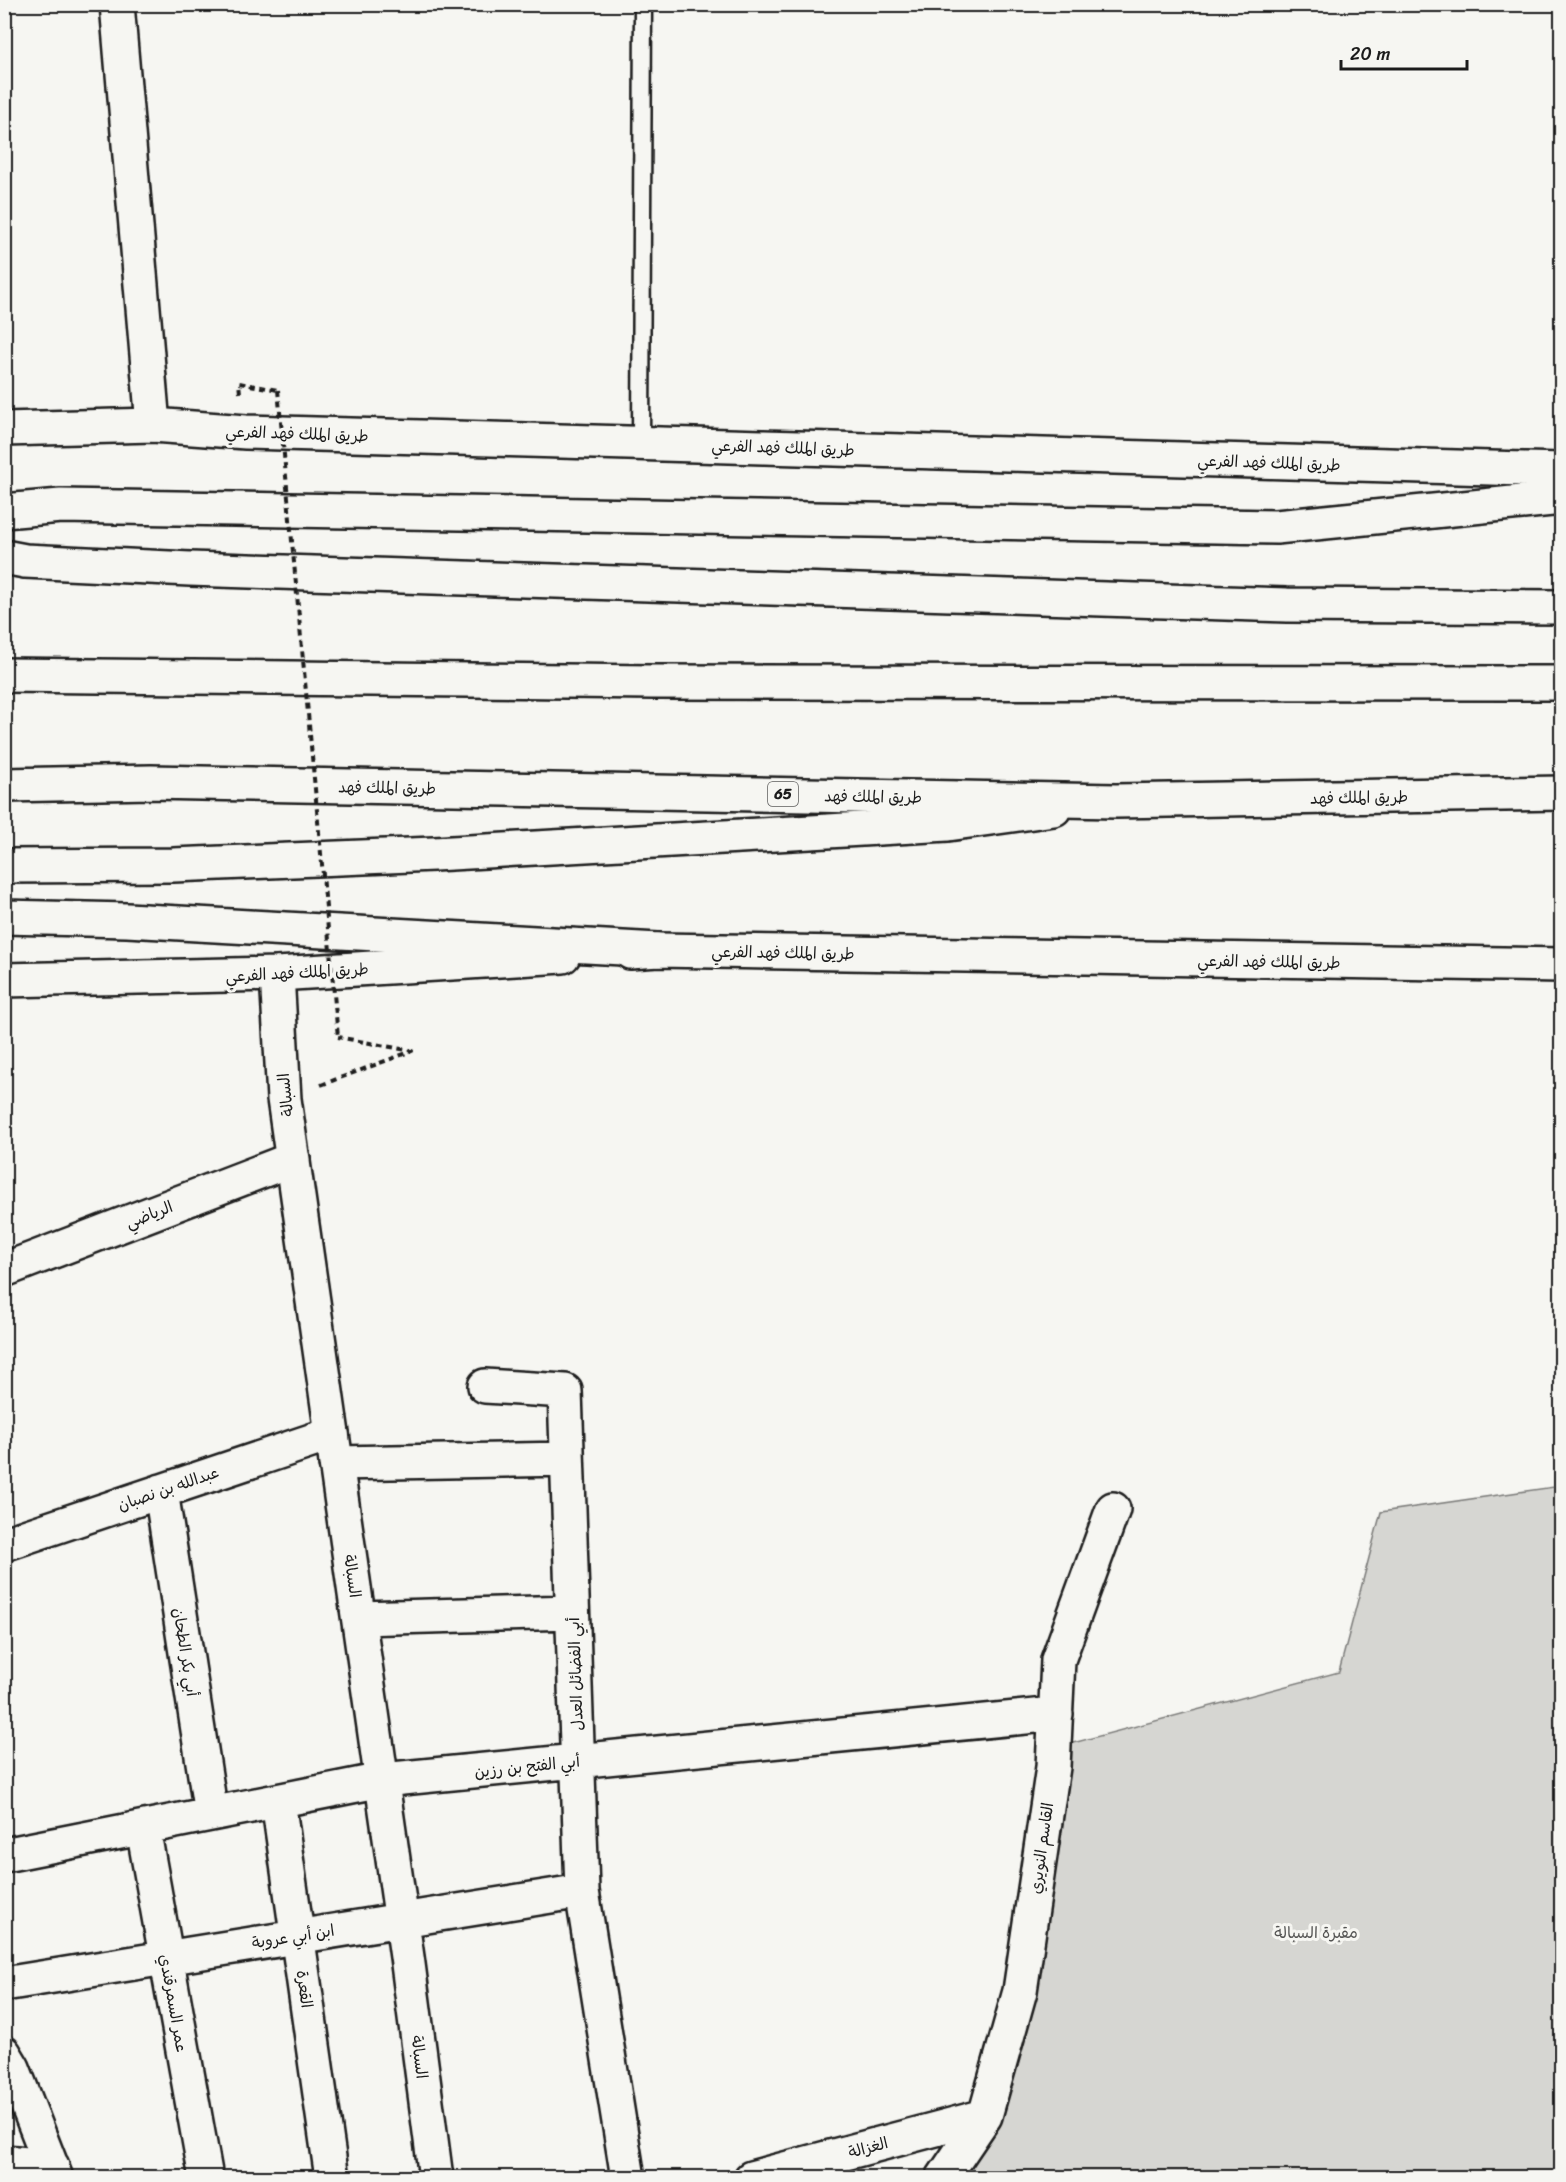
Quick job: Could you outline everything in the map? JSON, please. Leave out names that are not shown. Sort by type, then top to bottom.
[{"type":"main road","points":[[117,4],[153,425]]},
{"type":"main road","name":"طريق الملك فهد الفرعي","points":[[4,429],[153,425],[258,432],[1562,470]]},
{"type":"main road","points":[[4,511],[61,506],[1276,527],[1562,498]]},
{"type":"main road","points":[[4,557],[25,561],[190,569],[1287,605],[1562,607]]},
{"type":"main road","points":[[4,675],[664,682],[1562,683]]},
{"type":"main road","name":"طريق الملك فهد","points":[[4,785],[163,782],[1116,801],[1562,793]]},
{"type":"main road","points":[[4,866],[173,865],[434,854],[948,824],[1116,801]]},
{"type":"main road","points":[[4,917],[127,920],[658,950]]},
{"type":"main road","name":"طريق الملك فهد الفرعي","points":[[4,980],[277,974],[658,950],[1555,963]]},
{"type":"main road","name":"السبالة","points":[[277,974],[284,1099],[402,1919],[436,2178]]},
{"type":"main road","name":"الرياضي","points":[[4,1270],[293,1159]]},
{"type":"main road","name":"أبي الفضائل العدل","points":[[485,1386],[565,1391],[582,1891],[628,2178]]},
{"type":"main road","name":"عبدالله بن نصبان","points":[[4,1544],[161,1491],[334,1448],[567,1459]]},
{"type":"main road","name":"أبي بكر الطحان","points":[[161,1491],[211,1814]]},
{"type":"main road","name":"القاسم النويري","points":[[943,2178],[985,2116],[1020,1991],[1053,1767],[1058,1660],[1113,1509]]},
{"type":"main road","points":[[359,1618],[572,1612]]},
{"type":"main road","name":"أبي الفتح بن رزين","points":[[4,1855],[382,1780],[1056,1714]]},
{"type":"main road","name":"القعرة","points":[[278,1801],[332,2178]]},
{"type":"main road","name":"عمر السمرقندي","points":[[142,1828],[207,2178]]},
{"type":"main road","name":"ابن أبي عروبة","points":[[4,1984],[582,1891]]},
{"type":"main road","points":[[4,2053],[13,2068],[54,2172]]},
{"type":"main road","name":"الغزالة","points":[[751,2178],[985,2116]]},
{"type":"main road","points":[[4,2162],[54,2172]]},
{"type":"lane","points":[[641,442],[642,4]]},
{"type":"path","points":[[278,390],[338,1037],[412,1051],[284,1099]]},
{"type":"green space","name":"مقبرة السبالة","points":[[1561,1486],[1561,2177],[957,2178],[985,2116],[1054,1748],[1339,1672],[1381,1512]]}]
